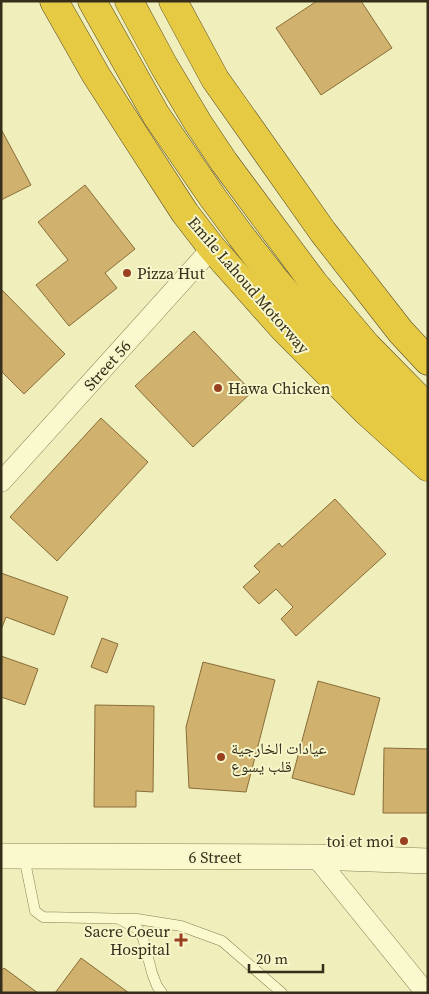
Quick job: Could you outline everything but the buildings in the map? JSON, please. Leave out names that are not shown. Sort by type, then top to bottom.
[{"type":"highway","points":[[92,1],[152,106],[213,198],[276,281],[347,358],[428,436]]},
{"type":"highway","points":[[129,1],[173,83],[224,162],[313,282],[367,346],[428,408]]},
{"type":"highway","points":[[173,1],[215,79],[322,232],[401,332],[428,360]]},
{"type":"highway","name":"Emile Lahoud Motorway","points":[[54,4],[137,139],[185,213],[212,248],[283,328],[366,411],[428,468]]},
{"type":"street","name":"Street 56","points":[[1,482],[212,248]]},
{"type":"street","name":"6 Street","points":[[12,856],[316,857],[428,861]]},
{"type":"street","points":[[316,857],[426,993]]},
{"type":"lane","points":[[12,856],[35,911],[44,917],[137,920],[181,926],[222,941],[282,993]]},
{"type":"lane","points":[[118,919],[138,929],[143,938],[152,973],[162,993]]},
{"type":"place","name":"Pizza Hut","points":[[127,273]]},
{"type":"place","name":"Hawa Chicken","points":[[218,388]]},
{"type":"place","name":"عيادات الخارجية قلب يسوع","points":[[221,757]]},
{"type":"place","name":"toi et moi","points":[[404,841]]},
{"type":"place","name":"Sacre Coeur Hospital","points":[[181,940]]}]
